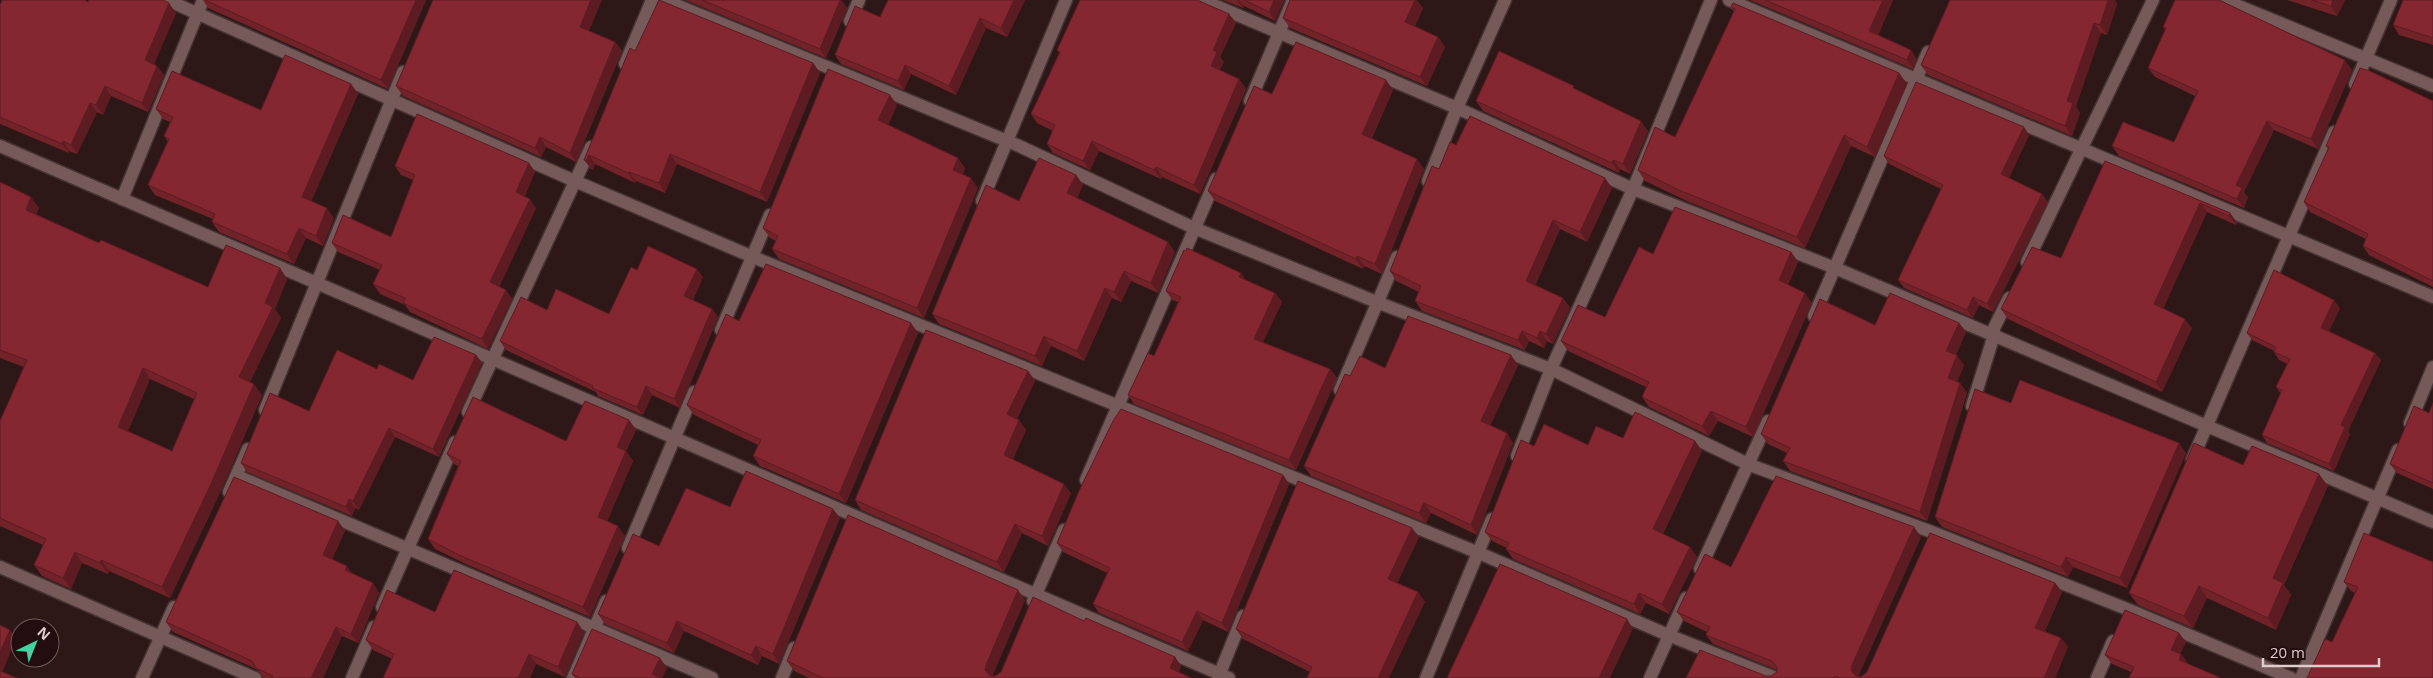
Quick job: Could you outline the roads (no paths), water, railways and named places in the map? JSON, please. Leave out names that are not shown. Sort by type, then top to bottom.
[{"type":"street","points":[[167,0],[391,101],[753,257],[1479,554],[1668,635],[1776,678]]},
{"type":"street","points":[[122,199],[203,0]]},
{"type":"street","points":[[622,73],[652,0]]},
{"type":"street","points":[[664,0],[1006,141],[1194,228],[1379,303],[1552,369],[1750,465],[1932,532],[2125,614],[2291,678]]},
{"type":"street","points":[[845,34],[859,0]]},
{"type":"street","points":[[977,213],[1066,0]]},
{"type":"street","points":[[1202,0],[1457,108],[1633,189],[1835,268],[2378,497],[2433,522]]},
{"type":"street","points":[[1244,113],[1293,0]]},
{"type":"street","points":[[1421,196],[1457,108],[1505,0]]},
{"type":"street","points":[[1512,470],[1552,369],[1633,189],[1711,0]]},
{"type":"street","points":[[1729,0],[2433,297]]},
{"type":"street","points":[[1967,420],[1994,335],[1994,328],[2083,150],[2153,0]]},
{"type":"street","points":[[2224,0],[2433,86]]},
{"type":"street","points":[[2350,94],[2391,0]]},
{"type":"street","points":[[1808,330],[1932,44]]},
{"type":"street","points":[[260,421],[409,59]]},
{"type":"street","points":[[2188,469],[2338,121]]},
{"type":"street","points":[[352,678],[407,548],[493,358],[577,182],[595,137]]},
{"type":"street","points":[[0,146],[675,437],[1222,677],[1250,600]]},
{"type":"street","points":[[1079,495],[1221,166]]},
{"type":"street","points":[[718,338],[775,203]]},
{"type":"street","points":[[1336,400],[1404,241]]},
{"type":"street","points":[[2301,678],[2433,367]]},
{"type":"street","points":[[621,564],[698,383]]},
{"type":"street","points":[[1650,678],[1668,635],[1750,465],[1773,411]]},
{"type":"street","points":[[224,503],[252,439]]},
{"type":"street","points":[[236,476],[712,678]]},
{"type":"street","points":[[1426,678],[1497,507]]},
{"type":"street","points":[[1029,610],[1068,522]]},
{"type":"street","points":[[0,567],[256,678]]},
{"type":"street","points":[[142,678],[181,592]]},
{"type":"street","points":[[573,678],[610,592]]},
{"type":"street","points":[[2097,678],[2125,614]]},
{"type":"street","points":[[782,678],[801,632]]}]
